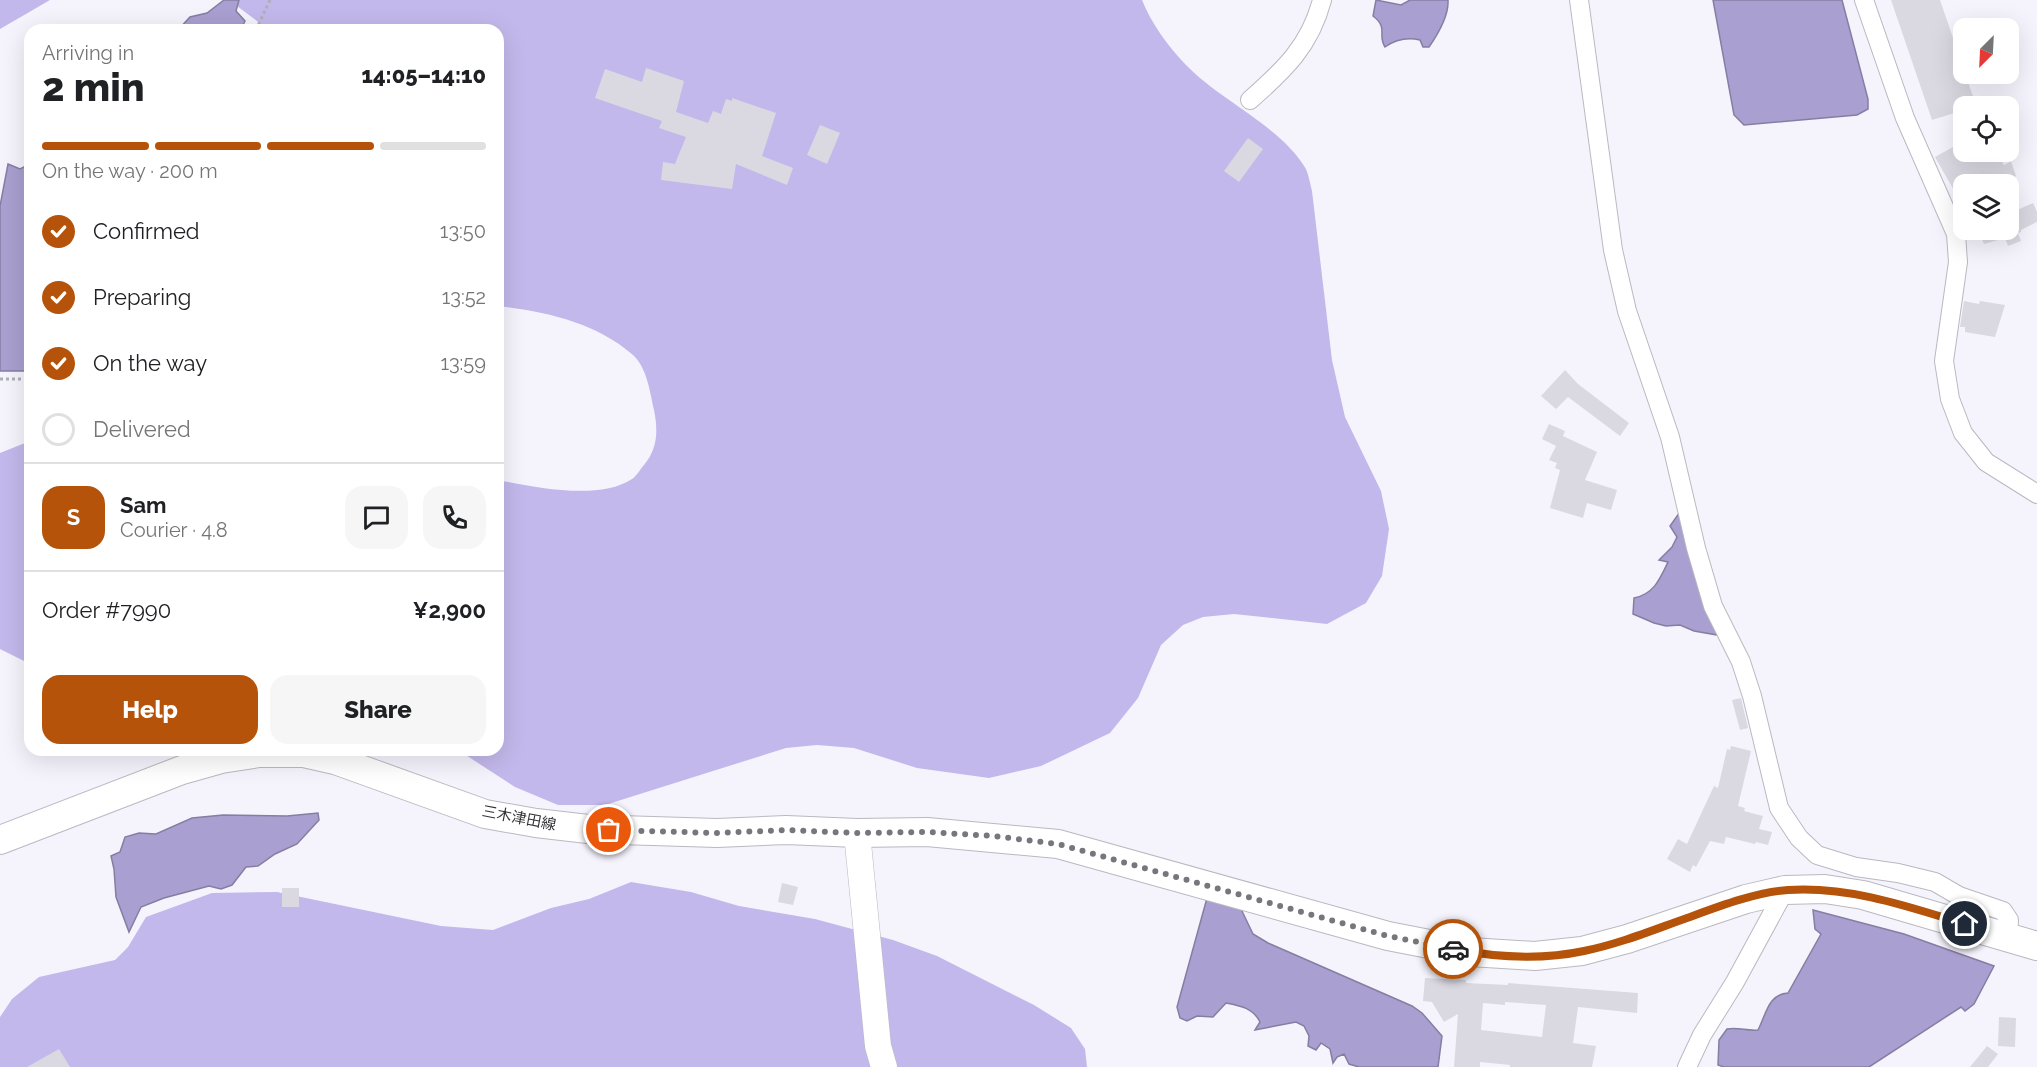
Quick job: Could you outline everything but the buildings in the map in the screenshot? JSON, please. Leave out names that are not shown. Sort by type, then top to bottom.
[{"type":"main road","name":"三木津田線","points":[[0,840],[182,770],[240,756]]},
{"type":"main road","name":"三木津田線","points":[[317,756],[335,760],[485,814],[536,823],[588,829],[927,832],[993,836],[1058,844],[1388,936],[1470,952],[1535,956],[1582,951],[1627,939],[1746,899],[1785,890],[1825,889],[1863,895],[2037,946]]},
{"type":"street","points":[[1250,100],[1285,69],[1301,49],[1322,0]]},
{"type":"street","points":[[1579,0],[1613,250],[1627,311],[1670,437],[1696,548],[1713,606],[1740,662],[1752,696],[1779,808],[1799,838],[1817,855],[1856,867],[1898,873],[1935,882],[1959,896],[2003,911],[2009,920],[2008,938]]},
{"type":"street","points":[[1864,0],[1905,118],[1956,234],[1958,262],[1944,361],[1950,399],[1963,433],[1986,462],[2037,494]]},
{"type":"street","points":[[856,833],[878,1046],[884,1067]]},
{"type":"street","points":[[1687,1067],[1702,1035],[1735,982],[1785,890]]},
{"type":"path","points":[[259,24],[270,0]]},
{"type":"path","points":[[0,379],[24,379]]},
{"type":"shaded area","points":[[0,0],[50,0],[0,29]]},
{"type":"shaded area","points":[[224,0],[239,0],[236,11],[245,21],[244,24],[184,24],[190,17],[207,13]]},
{"type":"shaded area","points":[[229,0],[1142,0],[1160,34],[1185,64],[1215,90],[1281,139],[1306,169],[1312,191],[1332,360],[1345,417],[1381,491],[1389,529],[1382,576],[1366,603],[1327,624],[1234,614],[1203,617],[1183,625],[1161,645],[1138,698],[1110,733],[1041,766],[989,778],[917,768],[854,748],[817,745],[786,748],[605,805],[558,805],[515,787],[467,756],[504,756],[504,481],[548,489],[585,491],[618,486],[632,479],[649,459],[656,439],[655,417],[645,373],[633,355],[603,334],[552,315],[504,307],[504,24],[261,24]]},
{"type":"shaded area","points":[[1376,0],[1401,5],[1410,0],[1448,0],[1448,6],[1442,25],[1429,47],[1423,47],[1420,40],[1406,39],[1385,47],[1382,28],[1373,16]]},
{"type":"shaded area","points":[[1713,0],[1842,0],[1868,99],[1868,109],[1857,115],[1744,125],[1734,115]]},
{"type":"shaded area","points":[[8,164],[20,169],[24,167],[24,371],[0,371],[0,206]]},
{"type":"shaded area","points":[[24,443],[24,661],[0,649],[0,453]]},
{"type":"shaded area","points":[[1680,512],[1717,635],[1694,631],[1680,625],[1666,626],[1654,623],[1633,614],[1634,598],[1651,589],[1659,580],[1668,562],[1659,560],[1672,547],[1677,537],[1670,526]]},
{"type":"shaded area","points":[[318,813],[319,820],[297,844],[275,854],[258,866],[246,867],[232,885],[221,889],[209,886],[164,898],[141,907],[129,932],[116,897],[111,856],[120,852],[125,837],[139,833],[156,834],[192,818]]},
{"type":"shaded area","points":[[631,882],[691,892],[739,906],[815,919],[893,940],[937,956],[1034,1005],[1071,1028],[1085,1049],[1087,1067],[0,1067],[0,1017],[12,999],[39,977],[115,960],[128,947],[146,917],[212,893],[277,892],[441,926],[493,930],[551,908],[589,899]]},
{"type":"shaded area","points":[[1207,898],[1241,909],[1253,934],[1268,943],[1412,1006],[1422,1013],[1442,1036],[1438,1067],[1359,1067],[1349,1064],[1344,1054],[1337,1057],[1333,1063],[1330,1049],[1321,1043],[1316,1050],[1308,1046],[1309,1036],[1304,1026],[1296,1022],[1255,1030],[1260,1022],[1254,1014],[1242,1007],[1226,1003],[1213,1017],[1197,1016],[1187,1021],[1180,1018],[1177,1007]]},
{"type":"shaded area","points":[[1813,910],[1904,934],[1994,966],[1974,1004],[1965,1011],[1961,1007],[1869,1067],[1724,1067],[1718,1065],[1719,1040],[1727,1029],[1758,1030],[1772,1001],[1781,994],[1788,993],[1821,934],[1815,929]]},
{"type":"way so far","points":[[609,830],[717,833],[786,830],[856,833],[927,832],[993,836],[1058,844],[1388,936],[1453,949]]},
{"type":"route","points":[[1453,949],[1535,956],[1582,951],[1627,939],[1746,899],[1785,890],[1825,889],[1863,895],[1965,924]]}]
